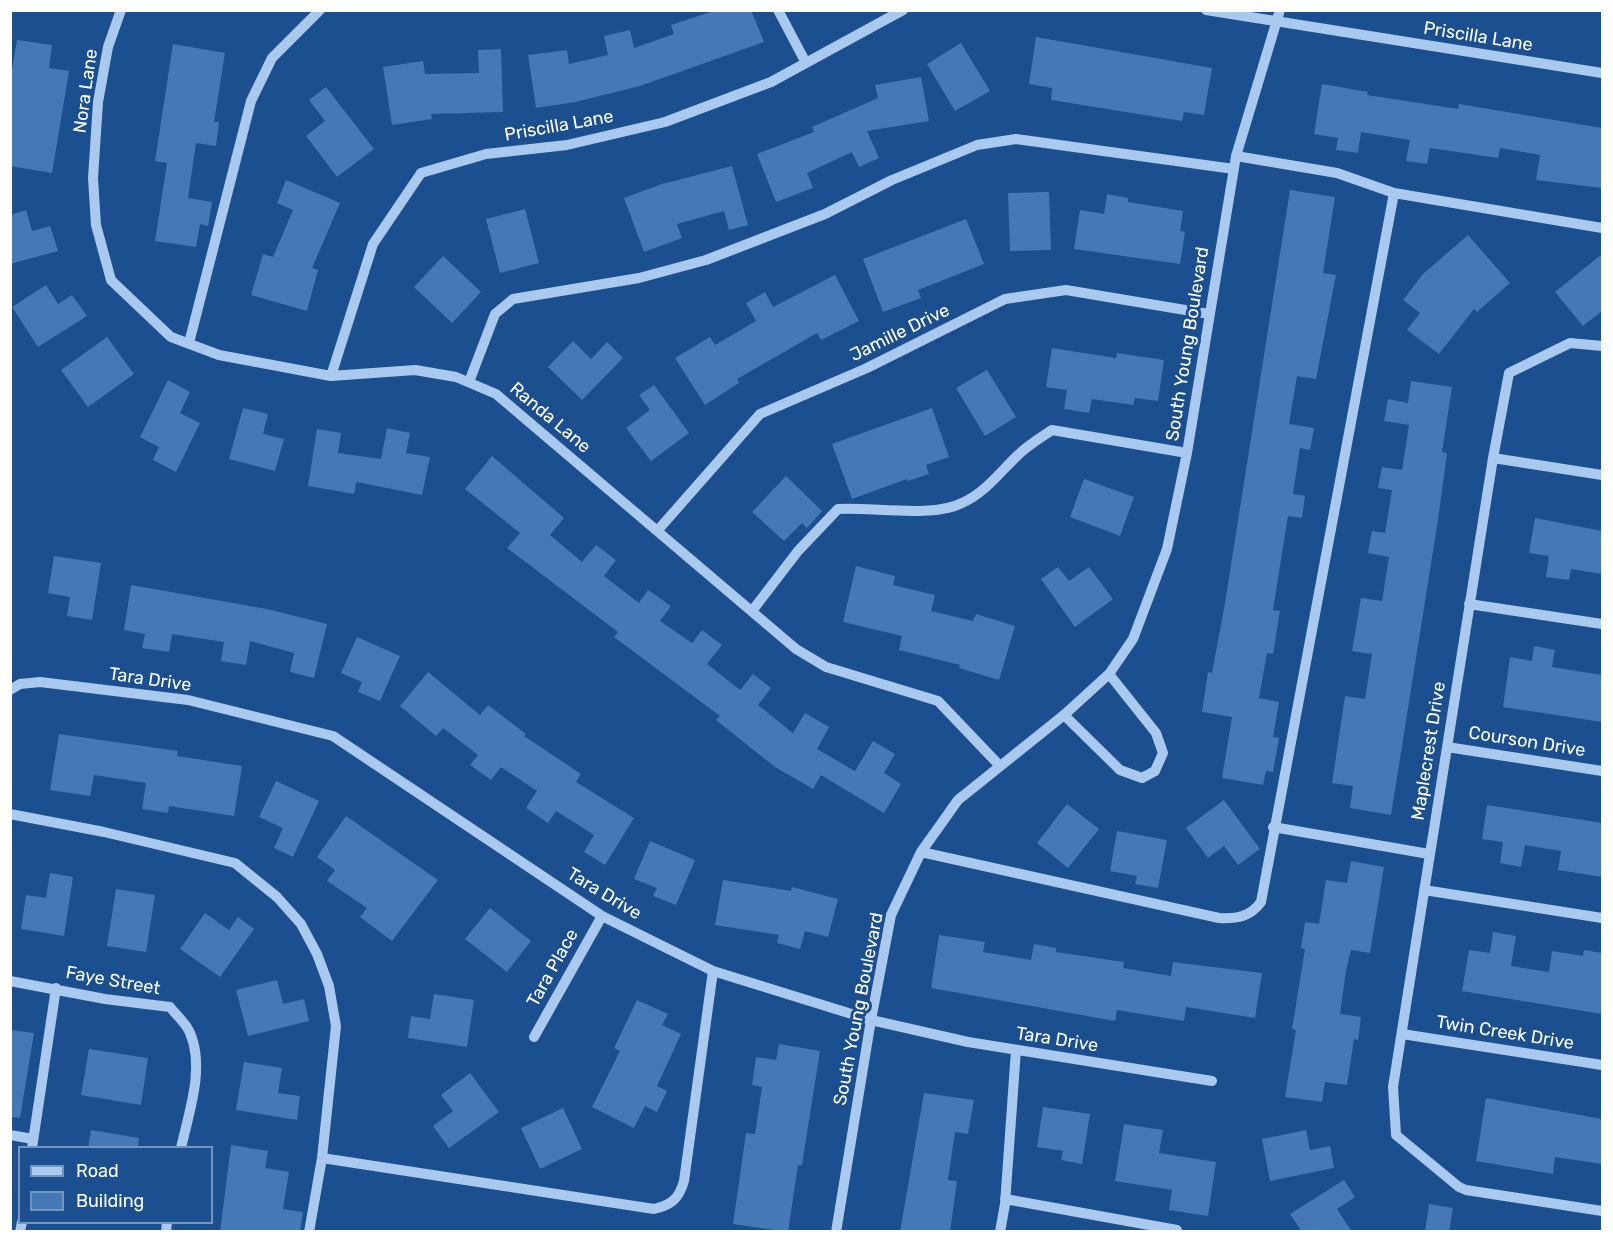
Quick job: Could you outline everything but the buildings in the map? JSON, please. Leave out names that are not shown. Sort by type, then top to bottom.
[{"type":"street","name":"Nora Lane","points":[[93,178],[98,102],[108,47],[121,10]]},
{"type":"street","points":[[189,344],[251,101],[272,58],[320,10]]},
{"type":"street","points":[[778,10],[806,63]]},
{"type":"street","name":"Priscilla Lane","points":[[331,376],[373,244],[421,173],[486,154],[567,145],[665,122],[771,82],[903,10]]},
{"type":"street","name":"Priscilla Lane","points":[[1206,10],[1279,16],[1602,73]]},
{"type":"street","name":"South Young Boulevard","points":[[836,1232],[891,915],[921,852],[958,800],[1064,715],[1109,674],[1133,639],[1167,549],[1187,453],[1236,156],[1279,16]]},
{"type":"street","points":[[469,382],[495,314],[513,299],[639,278],[706,260],[825,214],[892,180],[977,145],[1016,139],[1234,170]]},
{"type":"street","points":[[1236,156],[1337,173],[1394,193],[1602,228]]},
{"type":"street","name":"Randa Lane","points":[[93,178],[96,225],[111,280],[171,337],[219,355],[331,376],[415,370],[469,382],[496,394],[796,649],[826,667],[938,701],[999,765]]},
{"type":"street","points":[[921,852],[1219,918],[1234,919],[1253,912],[1261,902],[1394,193]]},
{"type":"street","name":"Jamille Drive","points":[[658,530],[760,414],[867,368],[1005,299],[1066,290],[1209,314]]},
{"type":"street","name":"Maplecrest Drive","points":[[1602,346],[1570,343],[1509,374],[1469,604],[1393,1087],[1396,1135],[1466,1190],[1602,1211]]},
{"type":"street","points":[[752,611],[798,551],[838,509],[865,507],[920,511],[961,504],[981,491],[1017,456],[1052,430],[1187,453]]},
{"type":"street","points":[[1493,458],[1602,475]]},
{"type":"street","points":[[1469,604],[1602,624]]},
{"type":"street","points":[[1064,715],[1120,770],[1142,778],[1155,771],[1163,753],[1156,733],[1109,674]]},
{"type":"street","name":"Tara Drive","points":[[10,690],[20,684],[40,682],[188,700],[333,736],[602,916],[713,971],[871,1020],[968,1042],[1212,1081]]},
{"type":"street","name":"Courson Drive","points":[[1447,747],[1602,771]]},
{"type":"street","points":[[10,814],[104,832],[235,863],[277,897],[301,924],[317,954],[329,986],[336,1026],[322,1158],[309,1232]]},
{"type":"street","points":[[1274,827],[1429,854]]},
{"type":"street","points":[[1424,890],[1602,918]]},
{"type":"street","name":"Tara Place","points":[[534,1037],[602,916]]},
{"type":"street","points":[[322,1158],[654,1209],[671,1205],[681,1192],[684,1181],[713,971]]},
{"type":"street","name":"Faye Street","points":[[10,981],[105,999],[170,1007],[189,1030],[195,1049],[194,1088],[181,1146]]},
{"type":"street","points":[[10,1135],[32,1143],[56,988]]},
{"type":"street","name":"Twin Creek Drive","points":[[1402,1034],[1602,1065]]},
{"type":"street","points":[[1000,1232],[1005,1199],[1016,1050]]},
{"type":"street","points":[[1005,1199],[1177,1230]]}]
